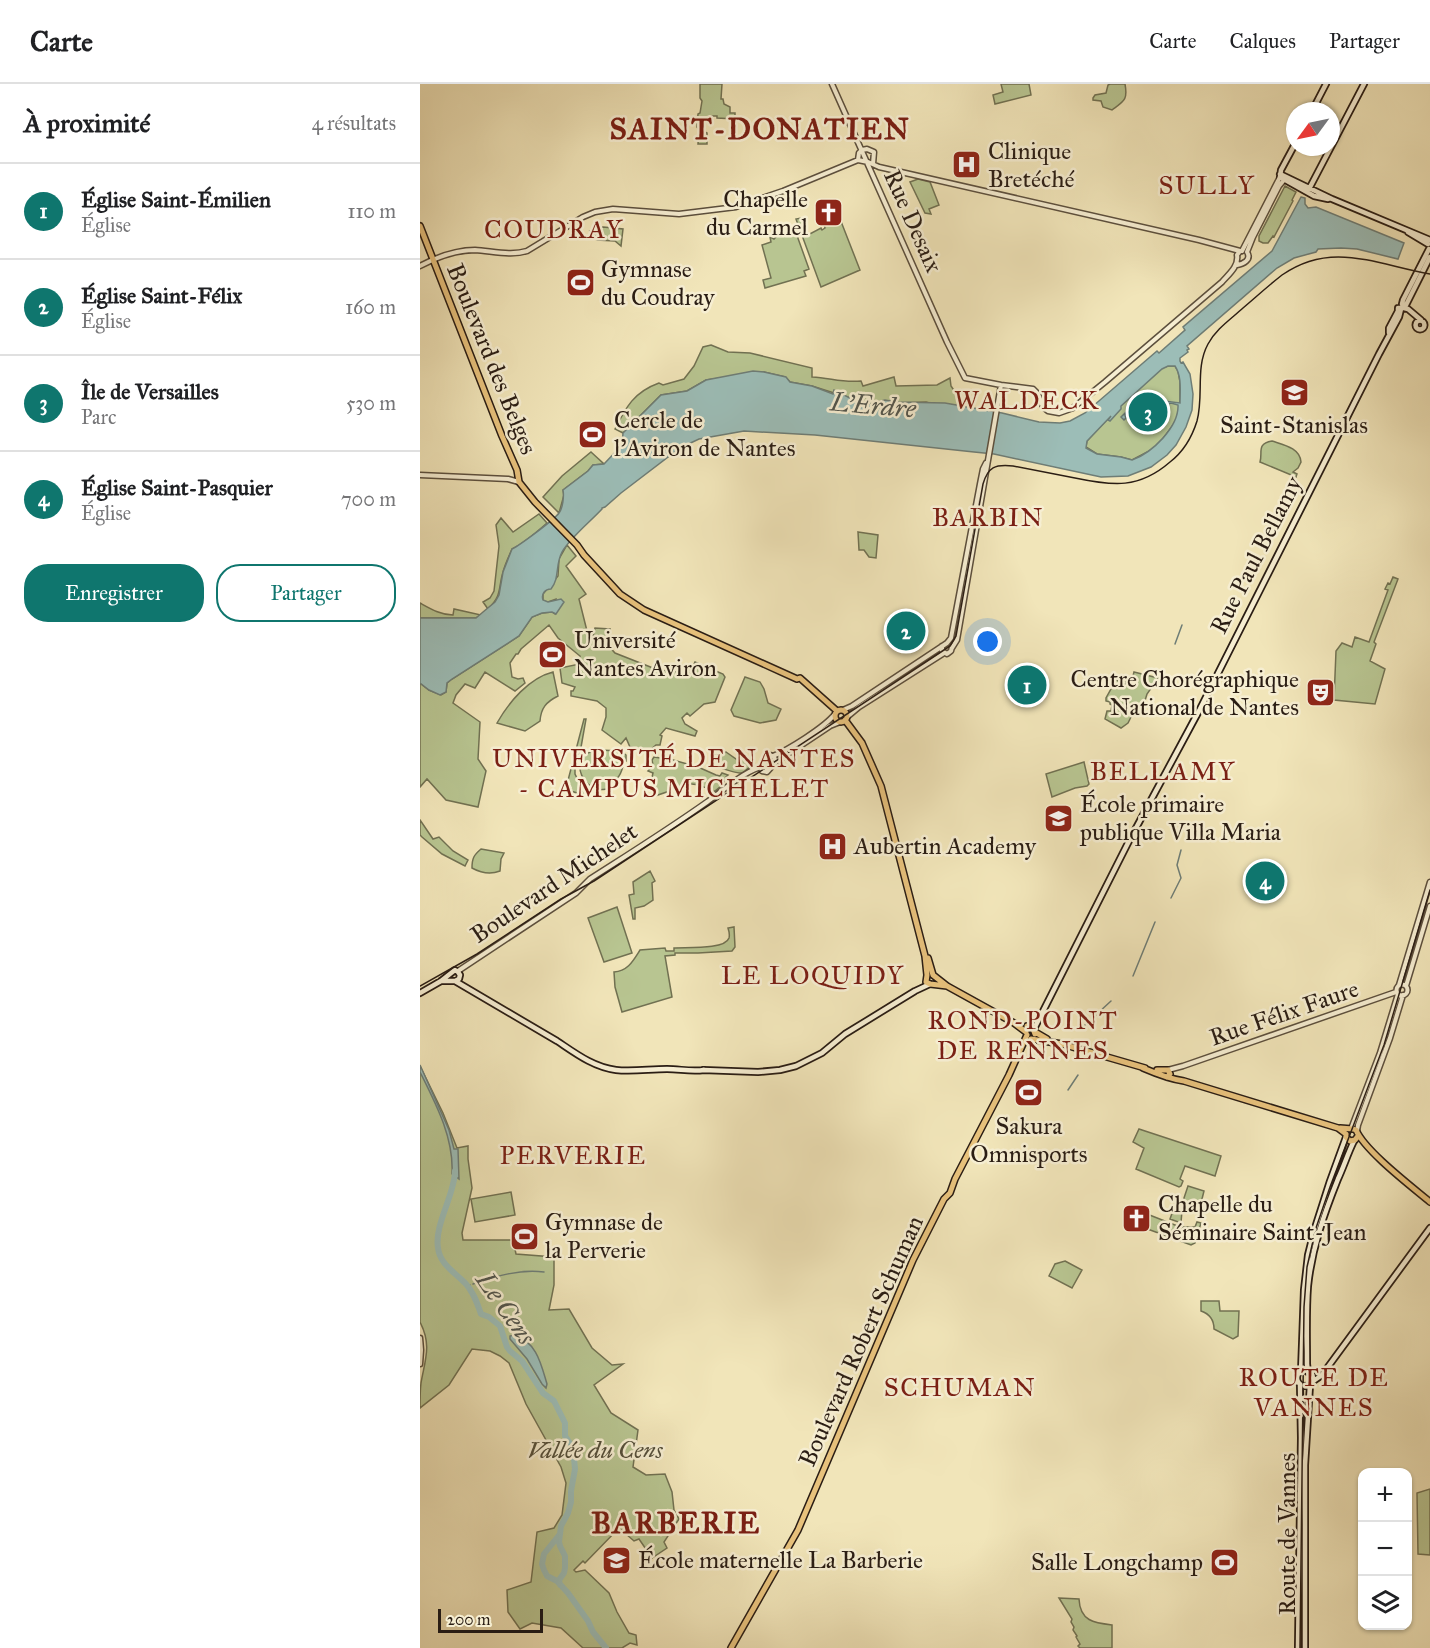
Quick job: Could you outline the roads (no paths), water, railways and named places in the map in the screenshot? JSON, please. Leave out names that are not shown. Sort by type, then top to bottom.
[{"type":"main road","points":[[1317,102],[1326,84]]},
{"type":"main road","points":[[1307,190],[1364,84]]},
{"type":"main road","points":[[1290,156],[1281,177],[1406,231],[1429,245]]},
{"type":"main road","name":"Boulevard des Belges","points":[[420,226],[517,470],[519,482],[535,502],[620,594],[644,610],[800,681],[838,712]]},
{"type":"main road","name":"Rue Paul Bellamy","points":[[1030,1032],[1040,1017],[1129,841],[1200,709],[1399,317],[1403,300],[1429,245]]},
{"type":"main road","name":"Rue Paul Bellamy","points":[[1401,309],[1430,257]]},
{"type":"main road","points":[[1401,309],[1408,309],[1427,327]]},
{"type":"main road","points":[[844,720],[847,713],[838,712],[836,719],[844,720],[862,743],[881,786],[931,979]]},
{"type":"main road","points":[[420,993],[441,981],[452,971],[458,971],[470,989]]},
{"type":"main road","points":[[450,974],[454,981]]},
{"type":"main road","points":[[454,981],[460,977]]},
{"type":"main road","points":[[931,979],[1051,1041],[1166,1073],[1184,1081],[1338,1128],[1352,1135],[1430,1202]]},
{"type":"main road","points":[[441,981],[454,981],[470,989],[561,1044],[598,1063],[632,1070],[690,1068],[767,1071],[784,1069],[822,1053],[931,979]]},
{"type":"main road","name":"Boulevard Robert Schuman","points":[[731,1648],[796,1533],[913,1260],[950,1192],[1030,1032]]},
{"type":"main road","name":"Route de Vannes","points":[[1298,1648],[1301,1438],[1300,1385],[1297,1379],[1301,1371],[1304,1290],[1308,1256],[1330,1180],[1352,1135]]},
{"type":"main road","name":"Route de Vannes","points":[[1305,1648],[1305,1465],[1310,1378],[1307,1366],[1308,1294],[1316,1239],[1352,1135]]},
{"type":"main road","points":[[1301,1371],[1310,1378],[1319,1377],[1430,1228]]},
{"type":"main road","points":[[1300,1385],[1304,1386],[1310,1378]]},
{"type":"street","name":"Rue Desaix","points":[[832,84],[964,378],[1000,385]]},
{"type":"street","points":[[858,160],[860,152],[867,149],[874,152],[873,164]]},
{"type":"street","points":[[420,266],[439,256],[466,250],[517,253],[528,251],[585,215],[601,211],[613,209],[679,214],[736,207],[783,191],[858,160],[1247,252]]},
{"type":"street","points":[[1239,262],[1237,256],[1281,177]]},
{"type":"street","points":[[762,766],[763,772],[766,773],[775,762],[830,726],[844,720],[860,707],[944,653],[950,653],[957,640],[1000,385],[1033,389],[1038,394],[1043,407],[1048,411],[1063,412],[1076,406],[1217,286],[1239,262],[1246,262],[1249,259],[1247,252],[1279,186],[1281,177]]},
{"type":"street","points":[[944,653],[942,646],[947,643],[952,634],[983,469],[987,461]]},
{"type":"street","points":[[420,475],[508,479],[519,482]]},
{"type":"street","points":[[947,643],[952,648]]},
{"type":"street","name":"Boulevard Michelet","points":[[458,971],[576,893],[590,879],[719,792],[762,766],[771,757],[828,722],[838,712],[852,706],[942,646]]},
{"type":"street","points":[[771,757],[775,762]]},
{"type":"street","points":[[1352,1135],[1358,1125],[1390,1038],[1399,994],[1396,988],[1399,985],[1430,882]]},
{"type":"street","points":[[1399,994],[1407,992],[1406,986],[1430,906]]},
{"type":"street","points":[[1399,985],[1406,986]]},
{"type":"street","name":"Rue Félix Faure","points":[[1166,1073],[1399,994]]},
{"type":"street","points":[[420,1338],[420,1364]]},
{"type":"water","name":"L'Erdre","points":[[1301,197],[1305,198],[1308,208],[1316,207],[1404,243],[1398,259],[1357,249],[1341,248],[1318,249],[1316,252],[1294,258],[1277,268],[1187,346],[1188,352],[1180,358],[1180,361],[1190,374],[1193,394],[1192,410],[1176,445],[1151,467],[1128,476],[1101,477],[994,454],[815,435],[744,431],[699,439],[680,448],[602,508],[570,541],[560,557],[554,585],[543,594],[543,600],[548,602],[561,599],[564,602],[556,614],[542,613],[532,617],[519,636],[447,683],[446,692],[440,695],[420,683],[420,618],[476,618],[495,602],[512,549],[556,516],[562,505],[563,490],[593,465],[604,464],[622,445],[623,433],[661,395],[687,391],[706,380],[753,371],[786,377],[790,382],[812,386],[833,394],[834,390],[856,401],[869,404],[885,400],[945,403],[1039,422],[1070,421],[1085,413],[1157,351],[1159,353],[1185,330],[1183,327],[1272,251]],"holes":[[[1175,366],[1180,379],[1180,403],[1164,401],[1160,408],[1149,407],[1144,412],[1136,413],[1134,407],[1149,395],[1148,391],[1121,417],[1124,420],[1125,415],[1133,408],[1134,413],[1131,417],[1136,423],[1141,422],[1147,428],[1155,423],[1165,405],[1171,403],[1178,405],[1174,422],[1156,445],[1132,460],[1097,454],[1086,448],[1087,441],[1111,416],[1108,420],[1110,421],[1121,406],[1162,369]]]},
{"type":"water","points":[[420,1065],[449,1130],[454,1149],[458,1149],[459,1179],[452,1174],[447,1134],[420,1072]]},
{"type":"water","points":[[510,1336],[522,1338],[533,1348],[543,1369],[546,1388],[527,1359],[510,1339]]},
{"type":"waterway","points":[[1175,644],[1182,625]]},
{"type":"waterway","points":[[1171,898],[1181,878],[1177,865],[1181,850]]},
{"type":"waterway","points":[[1133,976],[1155,922]]},
{"type":"waterway","points":[[1085,1025],[1111,1001]]},
{"type":"waterway","points":[[1068,1090],[1078,1075]]},
{"type":"waterway","name":"Le Cens","points":[[455,1171],[452,1190],[439,1230],[439,1254],[445,1264],[469,1287],[481,1314],[500,1326],[507,1347],[522,1361],[543,1393],[554,1401],[565,1423],[565,1436],[573,1448],[575,1469],[571,1502],[561,1526],[559,1542],[565,1556],[565,1568],[559,1580],[560,1585]]},
{"type":"waterway","points":[[473,1284],[517,1272],[544,1272]]},
{"type":"waterway","name":"Le Cens","points":[[560,1534],[544,1554],[542,1564],[544,1570],[547,1576],[557,1581],[568,1593],[606,1648]]},
{"type":"tram line","points":[[420,986],[477,954],[561,899],[594,881],[950,646],[956,636],[983,484],[990,470],[997,466],[1013,466],[1114,484],[1147,477],[1175,458],[1192,433],[1199,411],[1202,362],[1211,339],[1224,324],[1282,275],[1319,259],[1337,257],[1373,261],[1430,274]]},
{"type":"tram line","points":[[1300,1648],[1304,1307],[1307,1267],[1316,1228],[1330,1187],[1384,1045],[1430,890]]},
{"type":"place","name":"Clinique Bretéché","points":[[967,165]]},
{"type":"place","name":"Chapelle du Carmel","points":[[829,213]]},
{"type":"place","name":"Gymnase du Coudray","points":[[580,283]]},
{"type":"place","name":"Saint-Stanislas","points":[[1294,392]]},
{"type":"place","name":"Île de Versailles","points":[[1148,412]]},
{"type":"place","name":"Cercle de l'Aviron de Nantes","points":[[593,434]]},
{"type":"place","name":"Église Saint-Félix","points":[[906,631]]},
{"type":"place","name":"Université Nantes Aviron","points":[[553,654]]},
{"type":"place","name":"Église Saint-Émilien","points":[[1027,685]]},
{"type":"place","name":"Centre Chorégraphique National de Nantes","points":[[1320,693]]},
{"type":"place","name":"École primaire publique Villa Maria","points":[[1059,818]]},
{"type":"place","name":"Aubertin Academy","points":[[833,846]]},
{"type":"place","name":"Église Saint-Pasquier","points":[[1265,881]]},
{"type":"place","name":"Sakura Omnisports","points":[[1029,1093]]},
{"type":"place","name":"Chapelle du Séminaire Saint-Jean","points":[[1137,1218]]},
{"type":"place","name":"Gymnase de la Perverie","points":[[524,1236]]},
{"type":"place","name":"École maternelle La Barberie","points":[[617,1560]]},
{"type":"place","name":"Salle Longchamp","points":[[1224,1562]]},
{"type":"district","name":"SAINT-DONATIEN","points":[[760,129]]},
{"type":"district","name":"SULLY","points":[[1207,185]]},
{"type":"district","name":"COUDRAY","points":[[554,229]]},
{"type":"district","name":"WALDECK","points":[[1027,400]]},
{"type":"district","name":"BARBIN","points":[[988,517]]},
{"type":"district","name":"BELLAMY","points":[[1163,771]]},
{"type":"district","name":"UNIVERSITÉ DE NANTES - CAMPUS MICHELET","points":[[674,773]]},
{"type":"district","name":"LE LOQUIDY","points":[[813,975]]},
{"type":"district","name":"ROND-POINT DE RENNES","points":[[1023,1035]]},
{"type":"district","name":"PERVERIE","points":[[573,1155]]},
{"type":"district","name":"SCHUMAN","points":[[960,1387]]},
{"type":"district","name":"ROUTE DE VANNES","points":[[1314,1392]]},
{"type":"district","name":"BARBERIE","points":[[676,1523]]},
{"type":"park label","name":"Vallée du Cens","points":[[595,1450]]}]
